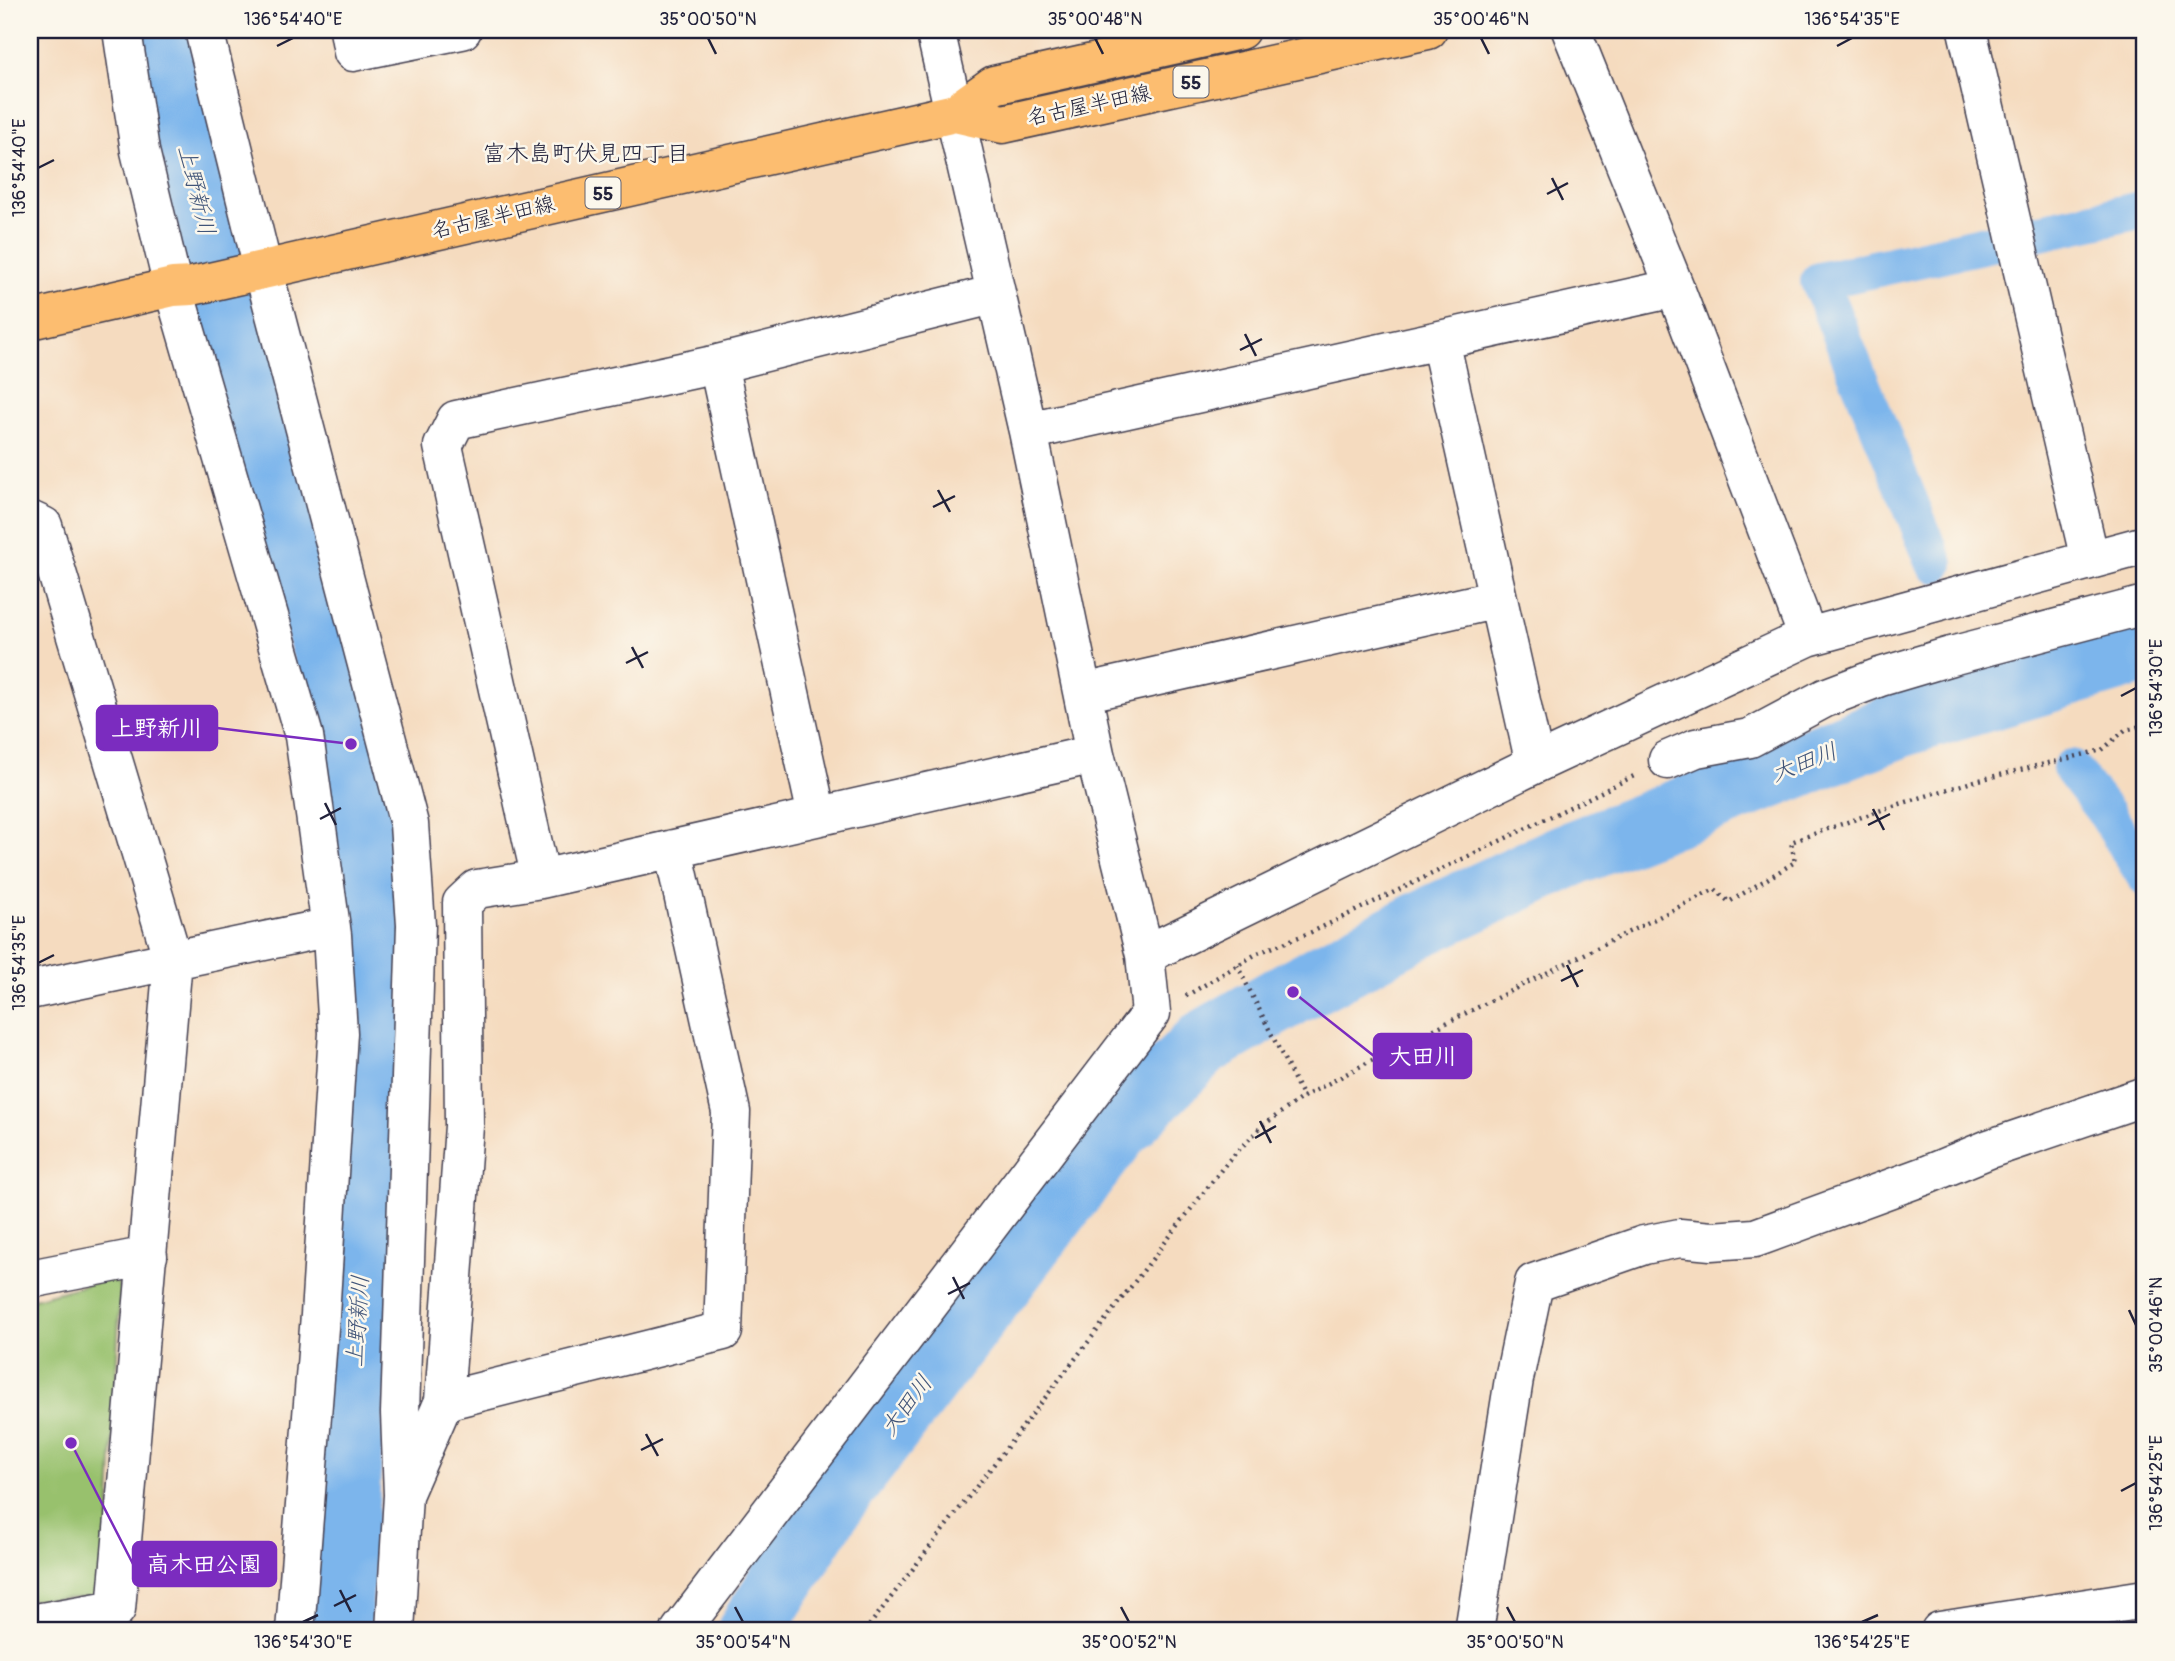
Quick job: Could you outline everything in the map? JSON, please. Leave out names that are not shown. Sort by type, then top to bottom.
[{"type":"main road","name":"名古屋半田線","points":[[30,320],[955,113],[994,85],[1240,30]]},
{"type":"main road","name":"名古屋半田線","points":[[955,113],[1003,124],[1428,30]]},
{"type":"street","points":[[122,30],[140,150],[183,286],[304,736],[331,927],[338,1033],[320,1315],[295,1631]]},
{"type":"street","points":[[204,30],[257,271],[409,824],[416,925],[400,1413],[403,1495],[396,1631]]},
{"type":"street","points":[[349,30],[353,52],[462,30]]},
{"type":"street","points":[[680,1631],[1151,1013],[1145,955],[1095,754],[1028,431],[935,30]]},
{"type":"street","points":[[1571,30],[1675,288],[1808,637]]},
{"type":"street","points":[[1967,30],[2090,560]]},
{"type":"street","points":[[1028,431],[1675,288]]},
{"type":"street","points":[[541,879],[443,446],[456,420],[718,364],[996,294]]},
{"type":"street","points":[[1440,340],[1535,764]]},
{"type":"street","points":[[718,364],[817,816]]},
{"type":"street","points":[[30,520],[43,526],[173,960],[116,1609],[30,1624]]},
{"type":"street","points":[[1145,955],[1535,764],[1808,637],[2145,544]]},
{"type":"street","points":[[1083,693],[1499,599]]},
{"type":"street","points":[[1668,760],[1696,748],[1750,738],[1825,698],[1881,677],[1964,652],[2145,605]]},
{"type":"street","points":[[403,1495],[443,1401],[464,1126],[462,903],[477,889],[541,879],[1095,754]]},
{"type":"street","points":[[443,1401],[723,1331],[732,1112],[673,849]]},
{"type":"street","points":[[30,990],[331,927]]},
{"type":"street","points":[[1474,1631],[1514,1379],[1534,1283],[1644,1245],[1680,1238],[1711,1241],[1755,1238],[1924,1176],[1989,1149],[2145,1096]]},
{"type":"street","points":[[30,1279],[148,1256]]},
{"type":"street","points":[[1940,1631],[2145,1599]]},
{"type":"path","points":[[865,1631],[1228,1161],[1262,1126],[1303,1097],[1376,1058],[1715,889],[1729,902],[1796,862],[1791,842],[1975,781],[2102,751],[2125,730],[2145,725]]},
{"type":"path","points":[[1151,1013],[1181,999],[1258,953],[1314,931],[1668,760]]},
{"type":"path","points":[[1237,965],[1303,1097]]},
{"type":"green space","points":[[116,1277],[120,1291],[106,1586],[98,1597],[30,1600],[30,1300]]},
{"type":"waterway","name":"上野新川","points":[[165,30],[172,85],[209,239],[351,744],[381,953],[338,1631]]},
{"type":"waterway","points":[[1935,564],[1819,281],[2145,209]]},
{"type":"waterway","name":"大田川","points":[[750,1631],[833,1501],[1118,1129],[1204,1043],[1423,923],[1564,857],[1902,724],[2145,651]]},
{"type":"waterway","points":[[2071,768],[2108,816],[2145,876]]},
{"type":"place","name":"上野新川","points":[[351,744]]},
{"type":"place","name":"大田川","points":[[1293,992]]},
{"type":"place","name":"高木田公園","points":[[71,1443]]},
{"type":"district","name":"富木島町伏見四丁目","points":[[586,153]]}]
